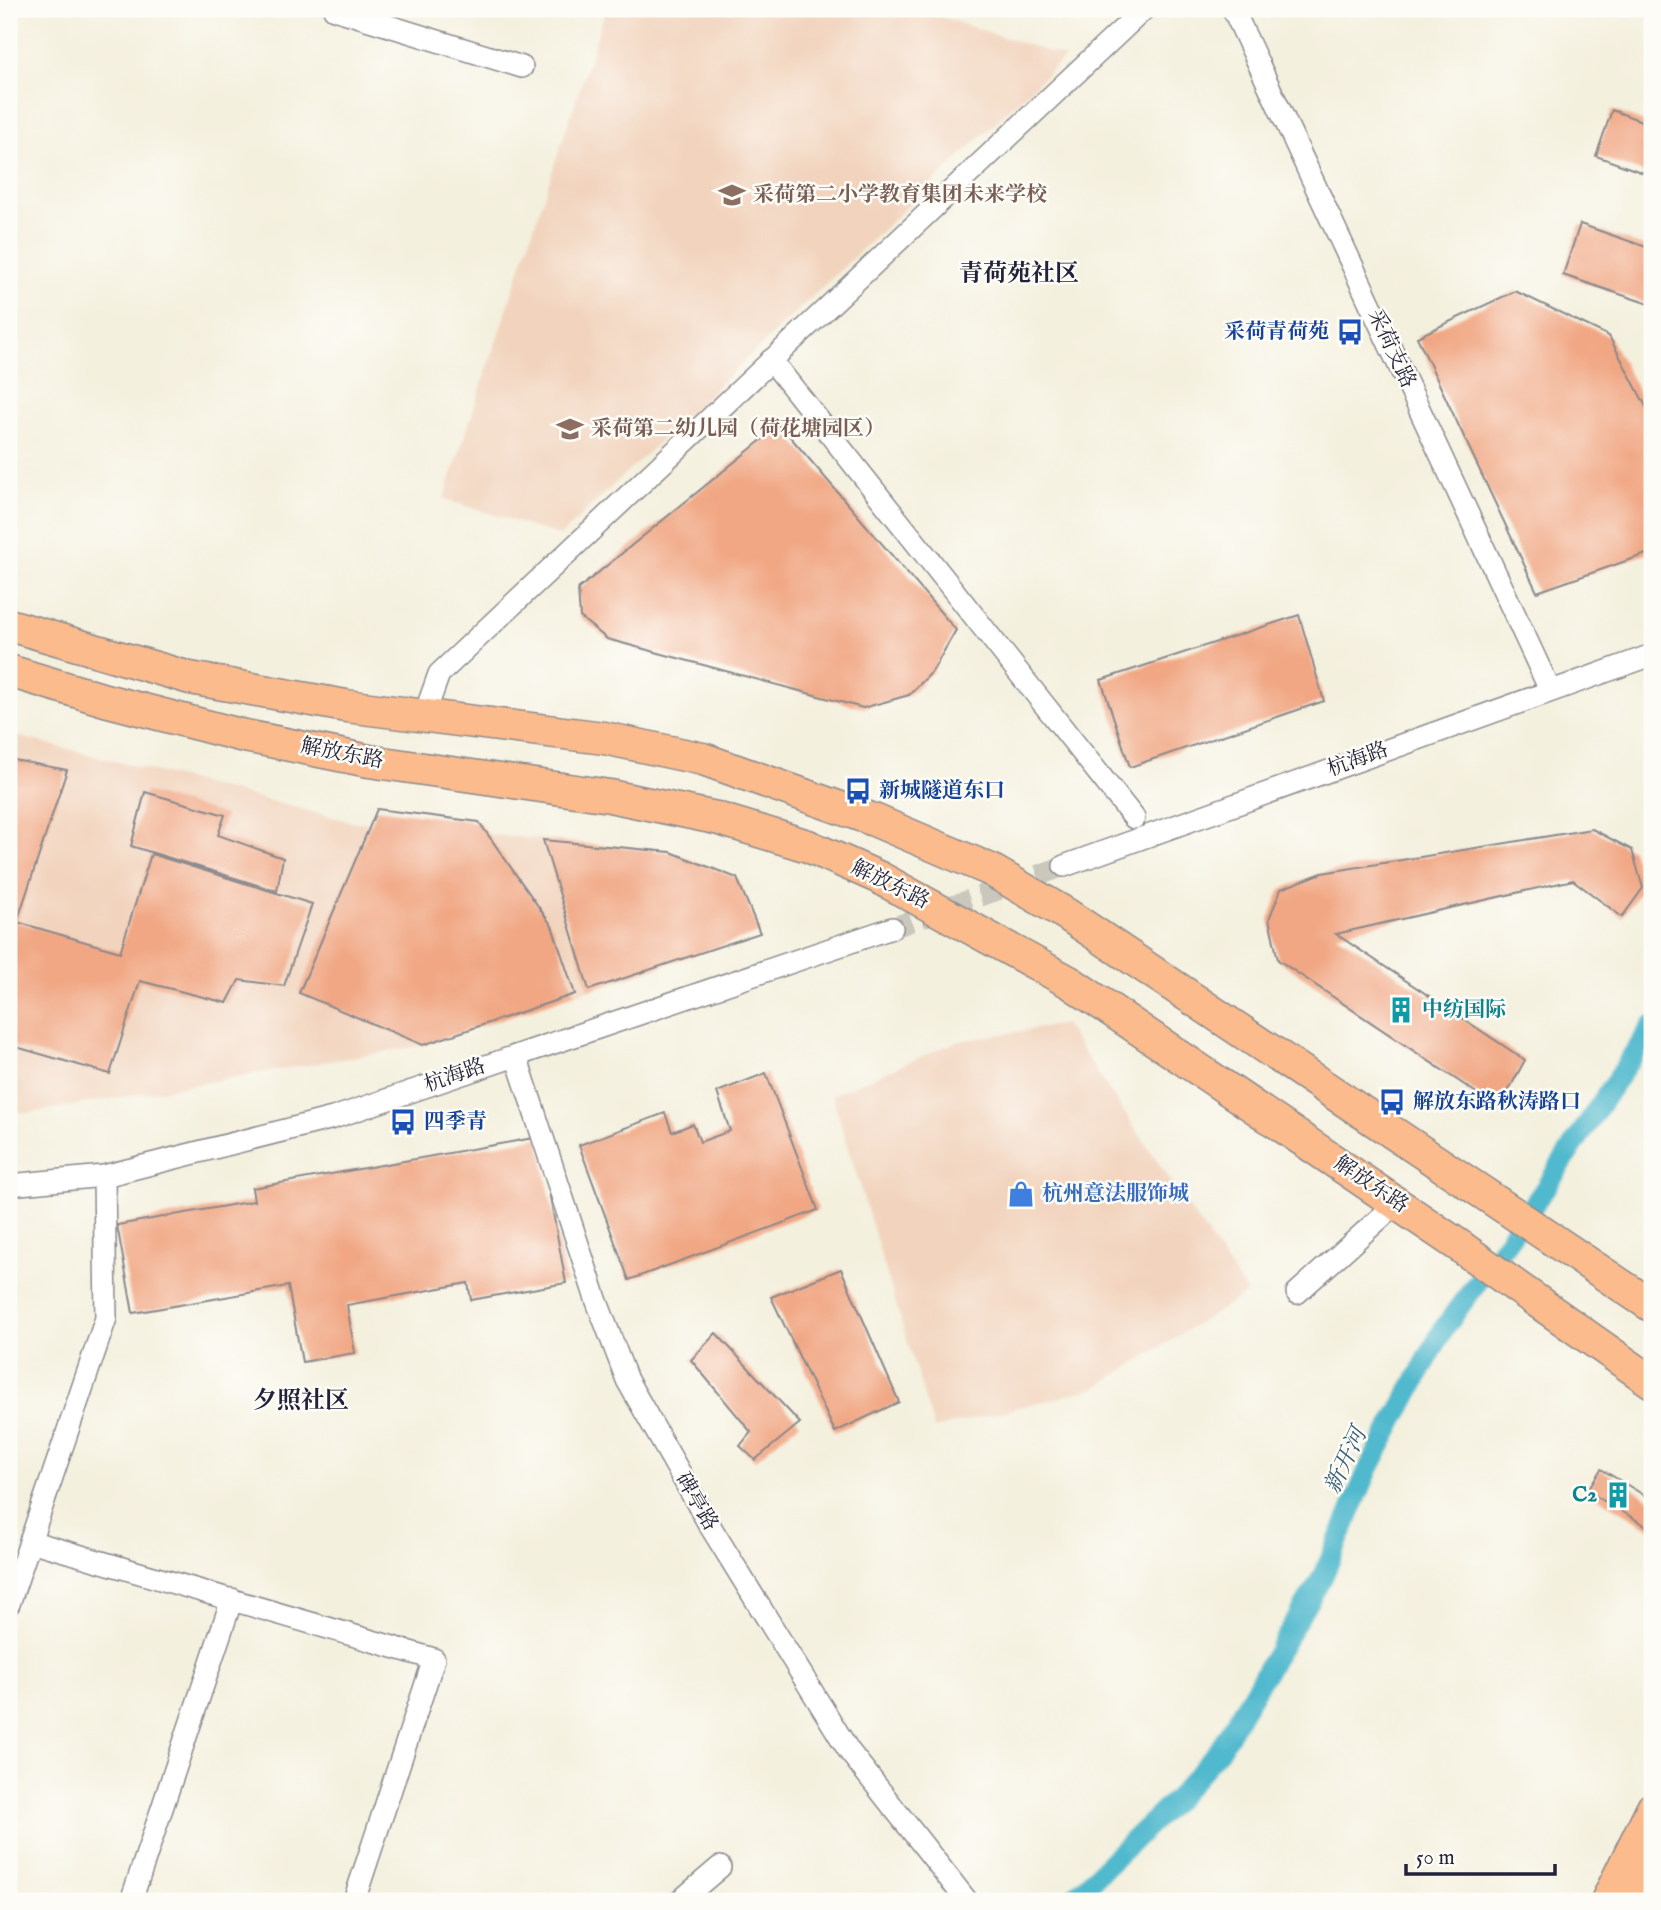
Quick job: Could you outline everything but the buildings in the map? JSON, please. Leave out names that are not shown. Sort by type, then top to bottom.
[{"type":"highway","points":[[1642,1901],[1652,1877]]},
{"type":"main road","points":[[9,625],[190,678],[346,706],[604,738],[703,759],[874,820],[991,870],[1066,914],[1652,1306]]},
{"type":"main road","name":"解放东路","points":[[9,671],[105,700],[240,735],[369,761],[610,796],[716,818],[808,846],[880,878],[1071,983],[1255,1109],[1398,1202],[1652,1382]]},
{"type":"main road","points":[[1607,1901],[1652,1810]]},
{"type":"street","points":[[334,9],[523,66]]},
{"type":"street","points":[[424,716],[439,674],[1144,9]]},
{"type":"street","name":"采荷支路","points":[[1233,9],[1550,690]]},
{"type":"street","points":[[771,360],[1134,818]]},
{"type":"street","name":"杭海路","points":[[1064,866],[1652,655]]},
{"type":"street","name":"杭海路","points":[[9,1185],[104,1176],[333,1118],[892,928]]},
{"type":"street","name":"碑亭路","points":[[516,1056],[596,1299],[626,1380],[710,1526],[849,1751],[967,1901]]},
{"type":"street","points":[[9,1604],[106,1318],[104,1176]]},
{"type":"street","points":[[1297,1293],[1398,1202]]},
{"type":"street","points":[[30,1541],[433,1659],[354,1901]]},
{"type":"street","points":[[131,1901],[232,1599]]},
{"type":"street","points":[[680,1901],[720,1867]]},
{"type":"shaded area","name":"采荷第二小学教育集团未来学校","points":[[606,9],[917,9],[1065,57],[560,536],[444,499]]},
{"type":"shaded area","points":[[9,734],[348,821],[671,852],[737,878],[760,933],[423,1045],[30,1113],[9,1111]]},
{"type":"shaded area","name":"杭州意法服饰城","points":[[1064,1024],[1247,1293],[1095,1388],[934,1429],[832,1095],[956,1042]]},
{"type":"waterway","name":"新开河","points":[[1070,1901],[1179,1796],[1219,1750],[1323,1576],[1369,1468],[1444,1328],[1542,1193],[1652,1026]]},
{"type":"tunnel","points":[[892,928],[1064,866]]},
{"type":"place","name":"采荷第二小学教育集团未来学校","points":[[732,195]]},
{"type":"place","name":"采荷青荷苑","points":[[1350,332]]},
{"type":"place","name":"采荷第二幼儿园（荷花塘园区）","points":[[570,429]]},
{"type":"place","name":"新城隧道东口","points":[[858,791]]},
{"type":"place","name":"中纺国际","points":[[1401,1010]]},
{"type":"place","name":"解放东路秋涛路口","points":[[1392,1102]]},
{"type":"place","name":"四季青","points":[[403,1122]]},
{"type":"place","name":"杭州意法服饰城","points":[[1021,1194]]},
{"type":"place","name":"C2","points":[[1618,1495]]},
{"type":"district","name":"青荷苑社区","points":[[1019,274]]},
{"type":"district","name":"夕照社区","points":[[301,1401]]}]
